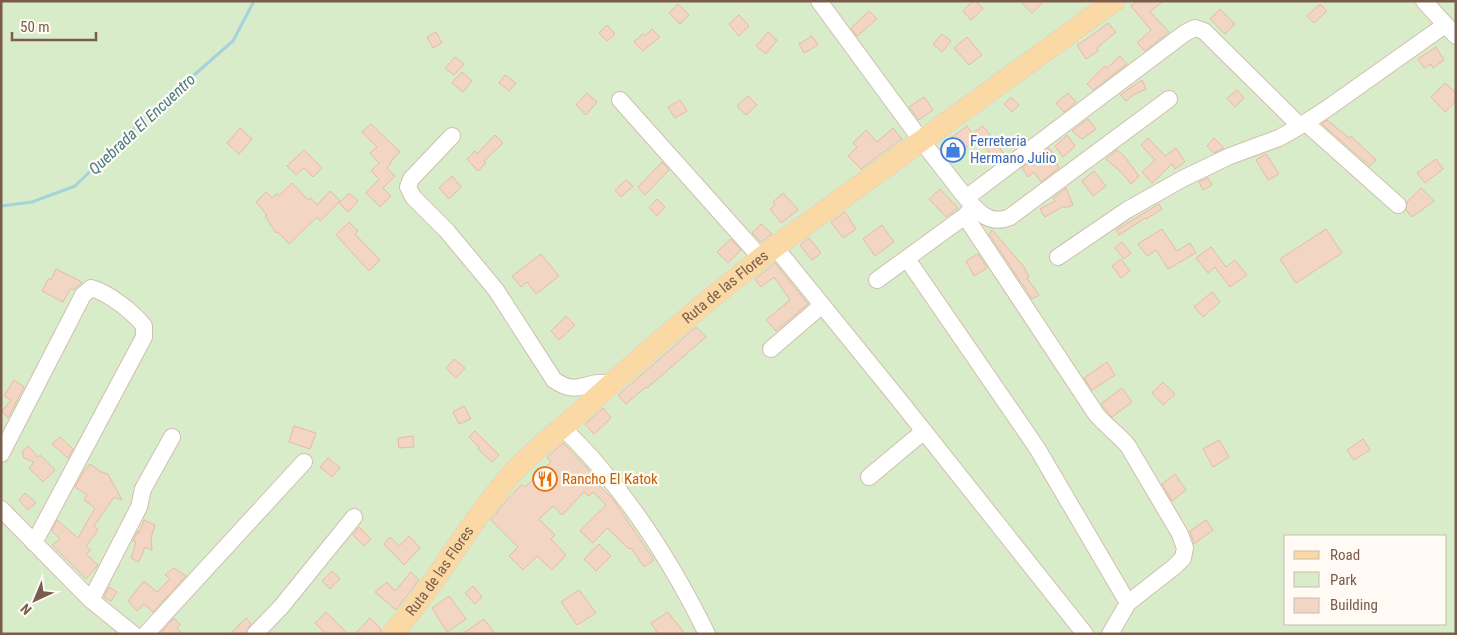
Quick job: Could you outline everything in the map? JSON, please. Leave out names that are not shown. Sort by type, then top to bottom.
[{"type":"main road","name":"Ruta de las Flores","points":[[392,634],[431,586],[490,500],[512,473],[611,384],[768,252],[1114,1]]},
{"type":"street","points":[[819,1],[968,207],[1096,414],[1128,446],[1180,534],[1185,548],[1183,558],[1128,602],[1110,634]]},
{"type":"street","points":[[1058,257],[1127,210],[1184,178],[1230,156],[1279,138],[1450,30],[1424,1]]},
{"type":"street","points":[[877,280],[907,259],[968,207],[1185,33],[1195,28],[1204,31],[1303,124],[1398,205]]},
{"type":"street","points":[[968,207],[995,221],[1010,218],[1169,99]]},
{"type":"street","points":[[620,100],[821,306],[924,431],[1085,634]]},
{"type":"street","points":[[452,136],[411,179],[408,187],[413,197],[447,231],[496,290],[554,380],[563,387],[574,389],[595,383],[611,384]]},
{"type":"street","points":[[907,259],[1037,448],[1128,602]]},
{"type":"street","points":[[1,454],[83,295],[91,288],[100,291],[137,317],[144,326],[144,337],[34,543]]},
{"type":"street","points":[[771,349],[821,306]]},
{"type":"street","points":[[563,428],[625,498],[662,552],[707,634]]},
{"type":"street","points":[[869,477],[924,431]]},
{"type":"street","points":[[91,600],[139,507],[143,489],[172,437]]},
{"type":"street","points":[[146,634],[304,462]]},
{"type":"street","points":[[1,509],[91,600],[133,634]]},
{"type":"street","points":[[255,634],[281,607],[354,517]]},
{"type":"green space","points":[[1,1],[1456,1],[1456,634],[1,634]]},
{"type":"building","points":[[973,1],[976,1],[983,9],[971,20],[963,11]]},
{"type":"building","points":[[1020,1],[1044,1],[1032,13]]},
{"type":"building","points":[[1137,1],[1163,1],[1150,12],[1169,32],[1145,51],[1137,43],[1151,30],[1131,6]]},
{"type":"building","points":[[678,4],[689,15],[680,24],[669,13]]},
{"type":"building","points":[[1320,4],[1327,11],[1314,23],[1307,16]]},
{"type":"building","points":[[1220,9],[1235,24],[1225,34],[1210,19]]},
{"type":"building","points":[[869,11],[877,19],[857,36],[851,28]]},
{"type":"building","points":[[739,15],[749,26],[739,36],[729,24]]},
{"type":"building","points":[[1108,23],[1116,32],[1097,48],[1098,51],[1086,59],[1077,45]]},
{"type":"building","points":[[607,25],[615,34],[607,41],[599,33]]},
{"type":"building","points":[[652,29],[660,37],[643,51],[634,42],[643,34],[645,36]]},
{"type":"building","points":[[436,32],[442,43],[433,48],[427,37]]},
{"type":"building","points":[[768,32],[777,40],[766,54],[756,46]]},
{"type":"building","points":[[942,34],[951,41],[942,52],[933,44]]},
{"type":"building","points":[[812,36],[818,45],[804,53],[799,44]]},
{"type":"building","points":[[967,37],[982,55],[969,65],[954,48]]},
{"type":"building","points":[[1436,47],[1444,60],[1433,68],[1431,64],[1424,68],[1418,59]]},
{"type":"building","points":[[1120,56],[1127,64],[1093,90],[1087,84],[1105,66],[1107,68]]},
{"type":"building","points":[[455,57],[464,64],[454,75],[445,68]]},
{"type":"building","points":[[462,72],[472,81],[463,92],[452,83]]},
{"type":"building","points":[[505,75],[516,83],[509,91],[499,83]]},
{"type":"building","points":[[1142,80],[1146,89],[1133,95],[1126,101],[1120,95]]},
{"type":"building","points":[[1445,83],[1456,93],[1456,101],[1445,112],[1431,97]]},
{"type":"building","points":[[1237,90],[1244,98],[1235,107],[1227,98]]},
{"type":"building","points":[[587,93],[597,102],[586,115],[576,105]]},
{"type":"building","points":[[1068,93],[1076,102],[1064,112],[1056,103]]},
{"type":"building","points":[[748,96],[757,105],[746,115],[737,106]]},
{"type":"building","points":[[924,97],[933,110],[919,120],[909,107]]},
{"type":"building","points":[[1011,97],[1019,105],[1012,112],[1004,104]]},
{"type":"building","points":[[680,100],[687,111],[675,118],[668,107]]},
{"type":"building","points":[[1088,119],[1096,129],[1082,139],[1072,131]]},
{"type":"building","points":[[1327,120],[1349,138],[1351,136],[1376,160],[1370,166],[1322,124]]},
{"type":"building","points":[[371,124],[400,152],[387,168],[395,176],[383,188],[391,196],[380,207],[366,193],[379,179],[371,171],[379,163],[370,153],[377,147],[362,132]]},
{"type":"building","points":[[967,126],[977,139],[951,159],[941,145]]},
{"type":"building","points":[[983,126],[1005,155],[996,162],[974,132]]},
{"type":"building","points":[[240,128],[252,139],[239,154],[227,143]]},
{"type":"building","points":[[893,128],[902,139],[861,169],[848,156],[857,147],[853,143],[866,130],[877,142]]},
{"type":"building","points":[[495,135],[503,143],[484,161],[486,163],[478,171],[467,159],[475,151],[477,154]]},
{"type":"building","points":[[1067,135],[1075,146],[1063,157],[1055,146]]},
{"type":"building","points":[[1148,138],[1165,156],[1176,148],[1185,162],[1175,169],[1172,164],[1152,183],[1142,172],[1155,160],[1141,145]]},
{"type":"building","points":[[1214,138],[1224,148],[1214,153],[1207,146]]},
{"type":"building","points":[[1049,148],[1059,168],[1041,182],[1034,172],[1028,177],[1022,168]]},
{"type":"building","points":[[304,150],[322,168],[313,177],[304,168],[296,175],[287,166]]},
{"type":"building","points":[[1117,150],[1125,157],[1139,176],[1131,184],[1106,159]]},
{"type":"building","points":[[1266,154],[1279,174],[1268,180],[1256,160]]},
{"type":"building","points":[[1436,159],[1443,169],[1425,183],[1417,173]]},
{"type":"building","points":[[662,162],[669,170],[645,195],[638,187]]},
{"type":"building","points":[[1094,171],[1106,186],[1093,196],[1082,181]]},
{"type":"building","points":[[452,176],[461,187],[449,199],[439,188]]},
{"type":"building","points":[[1208,178],[1212,185],[1203,190],[1199,182]]},
{"type":"building","points":[[626,180],[633,186],[621,197],[615,190]]},
{"type":"building","points":[[292,183],[308,200],[311,198],[317,205],[330,191],[340,201],[320,221],[317,217],[289,244],[278,232],[276,233],[265,216],[267,215],[256,202],[266,192],[272,198],[277,193],[279,196]]},
{"type":"building","points":[[1066,188],[1073,205],[1065,208],[1064,206],[1045,217],[1040,209],[1055,201],[1053,198]]},
{"type":"building","points":[[1421,188],[1434,201],[1412,217],[1406,210],[1407,202]]},
{"type":"building","points":[[940,189],[958,208],[946,217],[929,199]]},
{"type":"building","points":[[349,193],[358,201],[348,212],[339,203]]},
{"type":"building","points":[[783,193],[798,210],[781,223],[770,209],[775,205],[773,202]]},
{"type":"building","points":[[657,199],[665,207],[657,216],[649,207]]},
{"type":"building","points":[[1159,204],[1162,209],[1119,235],[1116,230]]},
{"type":"building","points":[[845,212],[856,229],[843,238],[831,222]]},
{"type":"building","points":[[349,222],[358,231],[355,234],[380,260],[369,271],[336,235]]},
{"type":"building","points":[[761,224],[772,234],[761,242],[752,233]]},
{"type":"building","points":[[882,225],[894,242],[875,256],[863,239]]},
{"type":"building","points":[[1162,229],[1177,251],[1190,243],[1196,253],[1168,269],[1156,250],[1147,256],[1138,244]]},
{"type":"building","points":[[1326,229],[1342,253],[1296,283],[1280,259]]},
{"type":"building","points":[[992,230],[1024,267],[1029,277],[1027,278],[1039,295],[1032,299],[989,234]]},
{"type":"building","points":[[809,238],[821,253],[812,260],[800,245]]},
{"type":"building","points":[[731,239],[741,250],[728,263],[717,252]]},
{"type":"building","points":[[1122,242],[1131,253],[1124,259],[1115,248]]},
{"type":"building","points":[[1211,247],[1226,267],[1235,260],[1247,275],[1230,287],[1215,267],[1208,273],[1196,258]]},
{"type":"building","points":[[541,254],[559,276],[536,294],[527,282],[521,287],[512,276]]},
{"type":"building","points":[[978,254],[987,268],[974,276],[966,261]]},
{"type":"building","points":[[1121,259],[1130,271],[1121,278],[1112,266]]},
{"type":"building","points":[[775,263],[808,304],[776,331],[766,320],[790,300],[775,278],[761,287],[755,279]]},
{"type":"building","points":[[56,269],[82,282],[74,290],[71,288],[63,302],[42,291],[49,278],[51,280]]},
{"type":"building","points":[[1212,292],[1220,302],[1203,317],[1194,307]]},
{"type":"building","points":[[566,316],[575,325],[559,340],[551,331]]},
{"type":"building","points":[[696,327],[706,337],[626,404],[618,395]]},
{"type":"building","points":[[454,359],[465,368],[456,378],[446,368]]},
{"type":"building","points":[[1107,362],[1115,375],[1092,390],[1084,378]]},
{"type":"building","points":[[14,380],[24,387],[8,418],[2,411],[11,400],[4,396]]},
{"type":"building","points":[[1163,382],[1175,394],[1163,405],[1152,393]]},
{"type":"building","points":[[1122,388],[1132,402],[1112,417],[1101,404]]},
{"type":"building","points":[[464,406],[471,419],[459,424],[453,412]]},
{"type":"building","points":[[603,408],[611,418],[594,434],[585,424]]},
{"type":"building","points":[[294,426],[316,433],[310,449],[289,442]]},
{"type":"building","points":[[475,431],[499,455],[492,462],[478,449],[479,447],[469,437]]},
{"type":"building","points":[[413,436],[414,447],[399,448],[398,438]]},
{"type":"building","points":[[60,437],[73,449],[68,458],[52,444]]},
{"type":"building","points":[[1363,439],[1370,450],[1354,460],[1347,450]]},
{"type":"building","points":[[1219,440],[1229,457],[1213,467],[1203,449]]},
{"type":"building","points":[[563,443],[601,484],[599,486],[612,498],[654,560],[644,567],[631,548],[629,549],[607,528],[593,543],[580,531],[606,505],[593,492],[589,496],[584,492],[562,515],[553,506],[539,519],[555,535],[551,539],[566,555],[552,570],[537,556],[523,570],[509,556],[518,547],[491,520],[522,484],[525,487],[551,462],[547,457]]},
{"type":"building","points":[[28,446],[38,457],[40,455],[55,470],[43,482],[29,468],[34,462],[24,458],[22,452]]},
{"type":"building","points":[[328,458],[340,468],[332,477],[320,467]]},
{"type":"building","points":[[90,464],[101,472],[108,474],[122,500],[114,497],[94,526],[98,530],[86,546],[91,550],[86,554],[98,565],[86,579],[52,545],[60,539],[52,531],[57,520],[78,538],[95,508],[84,500],[87,495],[75,487]]},
{"type":"building","points":[[1175,474],[1186,490],[1172,501],[1162,484]]},
{"type":"building","points":[[25,493],[36,503],[28,510],[19,500]]},
{"type":"building","points":[[144,520],[155,525],[151,538],[152,550],[145,547],[139,562],[131,558],[136,542],[133,541],[138,531],[139,533]]},
{"type":"building","points":[[1206,520],[1213,530],[1194,544],[1190,531]]},
{"type":"building","points":[[359,527],[371,539],[364,546],[353,535]]},
{"type":"building","points":[[409,536],[420,548],[404,565],[384,544],[390,537],[399,546]]},
{"type":"building","points":[[599,544],[611,556],[596,571],[584,559]]},
{"type":"building","points":[[174,568],[186,576],[153,612],[144,604],[137,611],[128,601],[144,581],[157,592],[170,579],[165,575]]},
{"type":"building","points":[[332,571],[340,579],[330,589],[322,581]]},
{"type":"building","points":[[411,572],[419,580],[396,610],[375,592],[387,582],[395,591]]},
{"type":"building","points":[[473,586],[482,597],[475,604],[465,593]]},
{"type":"building","points":[[109,587],[117,592],[111,601],[104,597]]},
{"type":"building","points":[[579,590],[596,613],[577,625],[561,602]]},
{"type":"building","points":[[449,596],[466,619],[447,632],[432,608]]},
{"type":"building","points":[[326,612],[348,634],[326,634],[315,623]]},
{"type":"building","points":[[668,612],[685,634],[658,634],[651,623]]},
{"type":"building","points":[[174,618],[180,625],[177,628],[183,634],[160,634]]},
{"type":"building","points":[[246,618],[251,624],[245,634],[230,634]]},
{"type":"building","points":[[370,618],[381,629],[380,634],[355,634]]},
{"type":"building","points":[[484,619],[495,634],[462,634]]},
{"type":"waterway","name":"Quebrada El Encuentro","points":[[1,206],[32,202],[75,186],[147,116],[233,41],[254,1]]},
{"type":"place","name":"Ferreteria Hermano Julio","points":[[953,150]]},
{"type":"place","name":"Rancho El Katok","points":[[545,479]]}]
